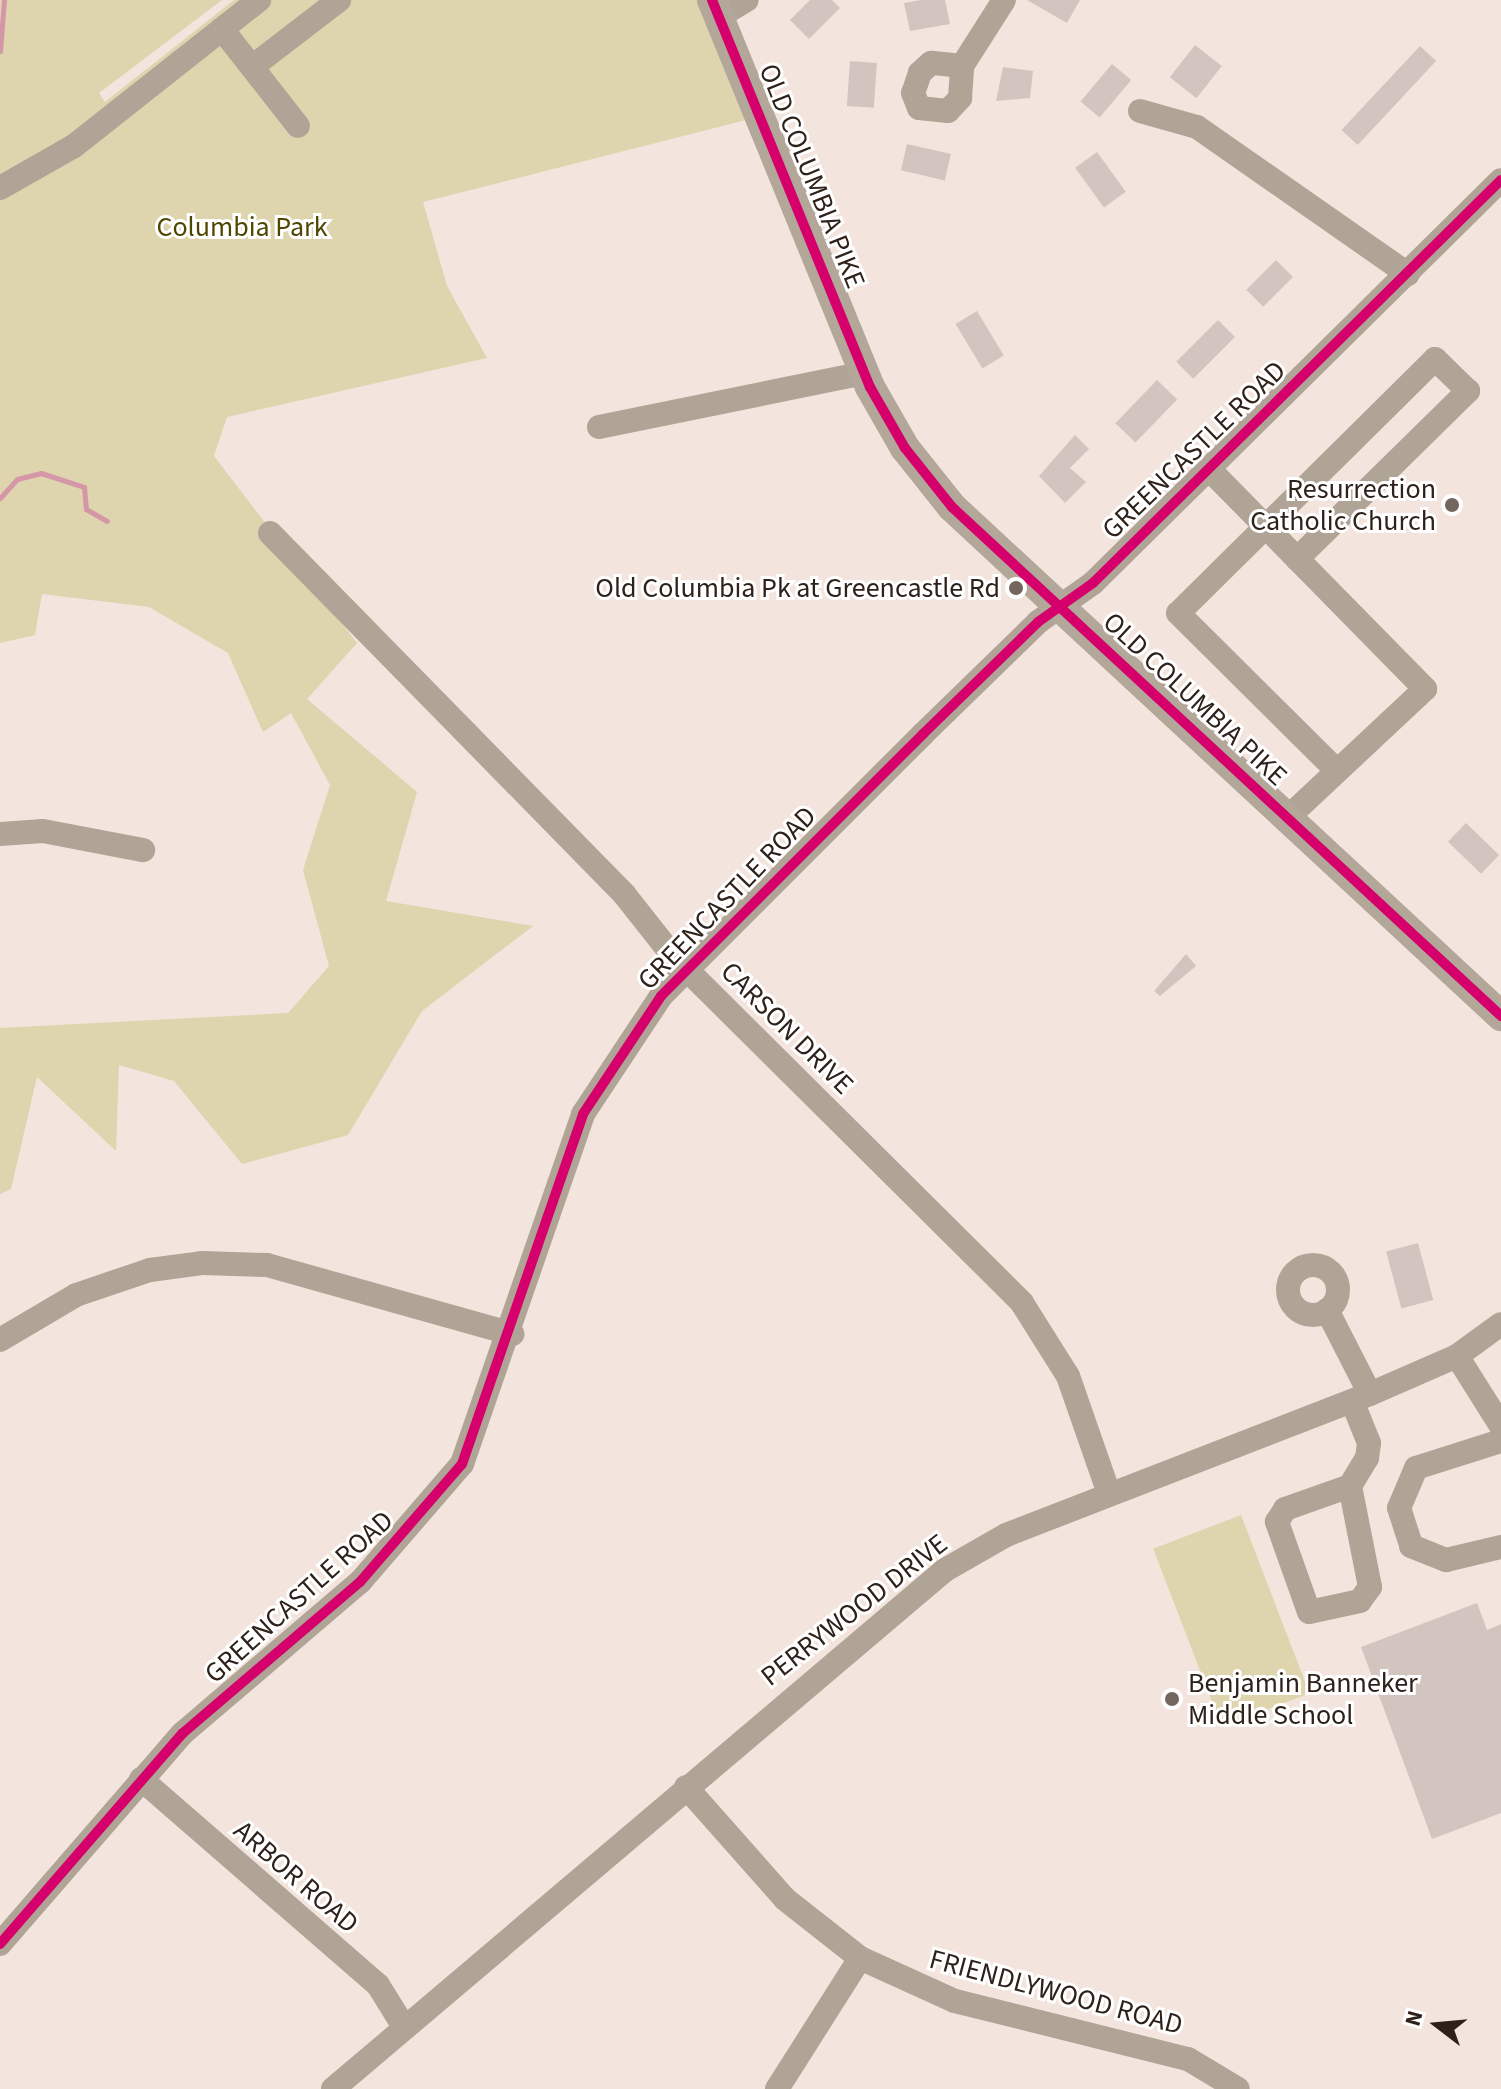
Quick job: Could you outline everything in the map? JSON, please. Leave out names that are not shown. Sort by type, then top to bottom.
[{"type":"main road","name":"OLD COLUMBIA PIKE","points":[[716,8],[865,373],[905,448],[952,507],[1501,1016]]},
{"type":"street","points":[[0,188],[74,146],[259,0]]},
{"type":"street","points":[[252,67],[339,0]]},
{"type":"street","points":[[716,8],[747,0]]},
{"type":"street","points":[[962,66],[1004,0]]},
{"type":"street","points":[[222,29],[298,126]]},
{"type":"street","points":[[1140,111],[1197,127],[1408,274]]},
{"type":"street","name":"GREENCASTLE ROAD","points":[[0,1944],[31,1916],[141,1779],[183,1733],[360,1582],[431,1507],[462,1464],[512,1334],[558,1176],[583,1114],[615,1059],[686,969],[1038,622],[1063,609],[1210,470],[1501,180]]},
{"type":"street","points":[[1297,559],[1468,391],[1435,359],[1178,613],[1337,771]]},
{"type":"street","points":[[599,427],[865,373]]},
{"type":"street","points":[[1210,470],[1425,689],[1287,818]]},
{"type":"street","name":"CARSON DRIVE","points":[[270,533],[624,894],[686,969],[1047,1334],[1109,1494]]},
{"type":"street","points":[[0,834],[43,831],[143,850]]},
{"type":"street","points":[[0,1340],[76,1295],[150,1270],[202,1263],[267,1265],[512,1334]]},
{"type":"street","points":[[1327,1310],[1361,1398],[1369,1443],[1350,1486],[1370,1587],[1360,1601],[1309,1612],[1277,1522],[1285,1509],[1350,1486]]},
{"type":"street","name":"PERRYWOOD DRIVE","points":[[333,2089],[945,1570],[1006,1535],[1361,1398],[1457,1356],[1501,1324]]},
{"type":"street","points":[[1457,1356],[1501,1426]]},
{"type":"street","points":[[1501,1441],[1416,1468],[1399,1508],[1411,1546],[1446,1560],[1501,1547]]},
{"type":"street","name":"ARBOR ROAD","points":[[141,1779],[378,1985],[404,2027]]},
{"type":"street","name":"FRIENDLYWOOD ROAD","points":[[686,1787],[785,1899],[860,1958],[955,2001],[1188,2059],[1238,2089]]},
{"type":"street","points":[[777,2089],[860,1958]]},
{"type":"green space","name":"Columbia Park","points":[[0,0],[222,0],[99,93],[105,102],[234,0],[697,0],[750,119],[423,202],[447,286],[487,358],[227,417],[214,456],[357,643],[307,699],[417,792],[386,901],[533,926],[422,1011],[348,1135],[242,1164],[174,1081],[119,1065],[116,1151],[37,1077],[11,1189],[0,1194],[0,1028],[288,1013],[329,966],[303,870],[330,785],[291,713],[263,732],[228,653],[149,607],[42,594],[35,635],[0,643]]},
{"type":"green space","points":[[1241,1515],[1309,1693],[1222,1727],[1153,1549]]},
{"type":"building","points":[[810,0],[832,0],[840,8],[809,39],[790,20]]},
{"type":"building","points":[[945,0],[950,24],[910,31],[904,3]]},
{"type":"building","points":[[1027,0],[1080,0],[1067,23]]},
{"type":"building","points":[[1195,45],[1222,66],[1197,98],[1170,77]]},
{"type":"building","points":[[1420,46],[1436,61],[1358,145],[1342,130]]},
{"type":"building","points":[[850,61],[877,63],[874,108],[847,106]]},
{"type":"building","points":[[1112,64],[1131,80],[1100,118],[1081,102]]},
{"type":"building","points":[[1003,67],[1033,71],[1030,98],[996,101]]},
{"type":"building","points":[[907,144],[951,154],[945,180],[901,170]]},
{"type":"building","points":[[1097,152],[1126,192],[1104,208],[1075,168]]},
{"type":"building","points":[[1276,260],[1293,277],[1263,307],[1246,290]]},
{"type":"building","points":[[977,311],[1004,356],[982,368],[956,324]]},
{"type":"building","points":[[1218,320],[1235,337],[1193,379],[1176,362]]},
{"type":"building","points":[[1157,380],[1177,399],[1135,443],[1115,423]]},
{"type":"building","points":[[1075,435],[1089,449],[1070,468],[1086,482],[1065,503],[1039,476]]},
{"type":"building","points":[[1466,823],[1499,855],[1481,874],[1448,842]]},
{"type":"building","points":[[1186,954],[1196,966],[1160,996],[1154,991]]},
{"type":"building","points":[[1418,1243],[1433,1300],[1401,1309],[1386,1252]]},
{"type":"building","name":"Benjamin Banneker Middle School","points":[[1477,1603],[1487,1630],[1501,1624],[1501,1813],[1432,1839],[1361,1647]]},
{"type":"waterway","points":[[0,51],[4,0]]},
{"type":"waterway","points":[[0,498],[17,479],[41,473],[84,487],[86,509],[107,521]]},
{"type":"cycle path","points":[[712,0],[870,387],[905,448],[952,507],[1501,1016]]},
{"type":"cycle path","points":[[0,1944],[183,1733],[360,1582],[462,1464],[583,1114],[661,996],[1038,622],[1093,583],[1501,180]]},
{"type":"place","name":"Resurrection Catholic Church","points":[[1452,505]]},
{"type":"place","name":"Old Columbia Pk at Greencastle Rd","points":[[1016,588]]},
{"type":"place","name":"Benjamin Banneker Middle School","points":[[1172,1699]]}]
